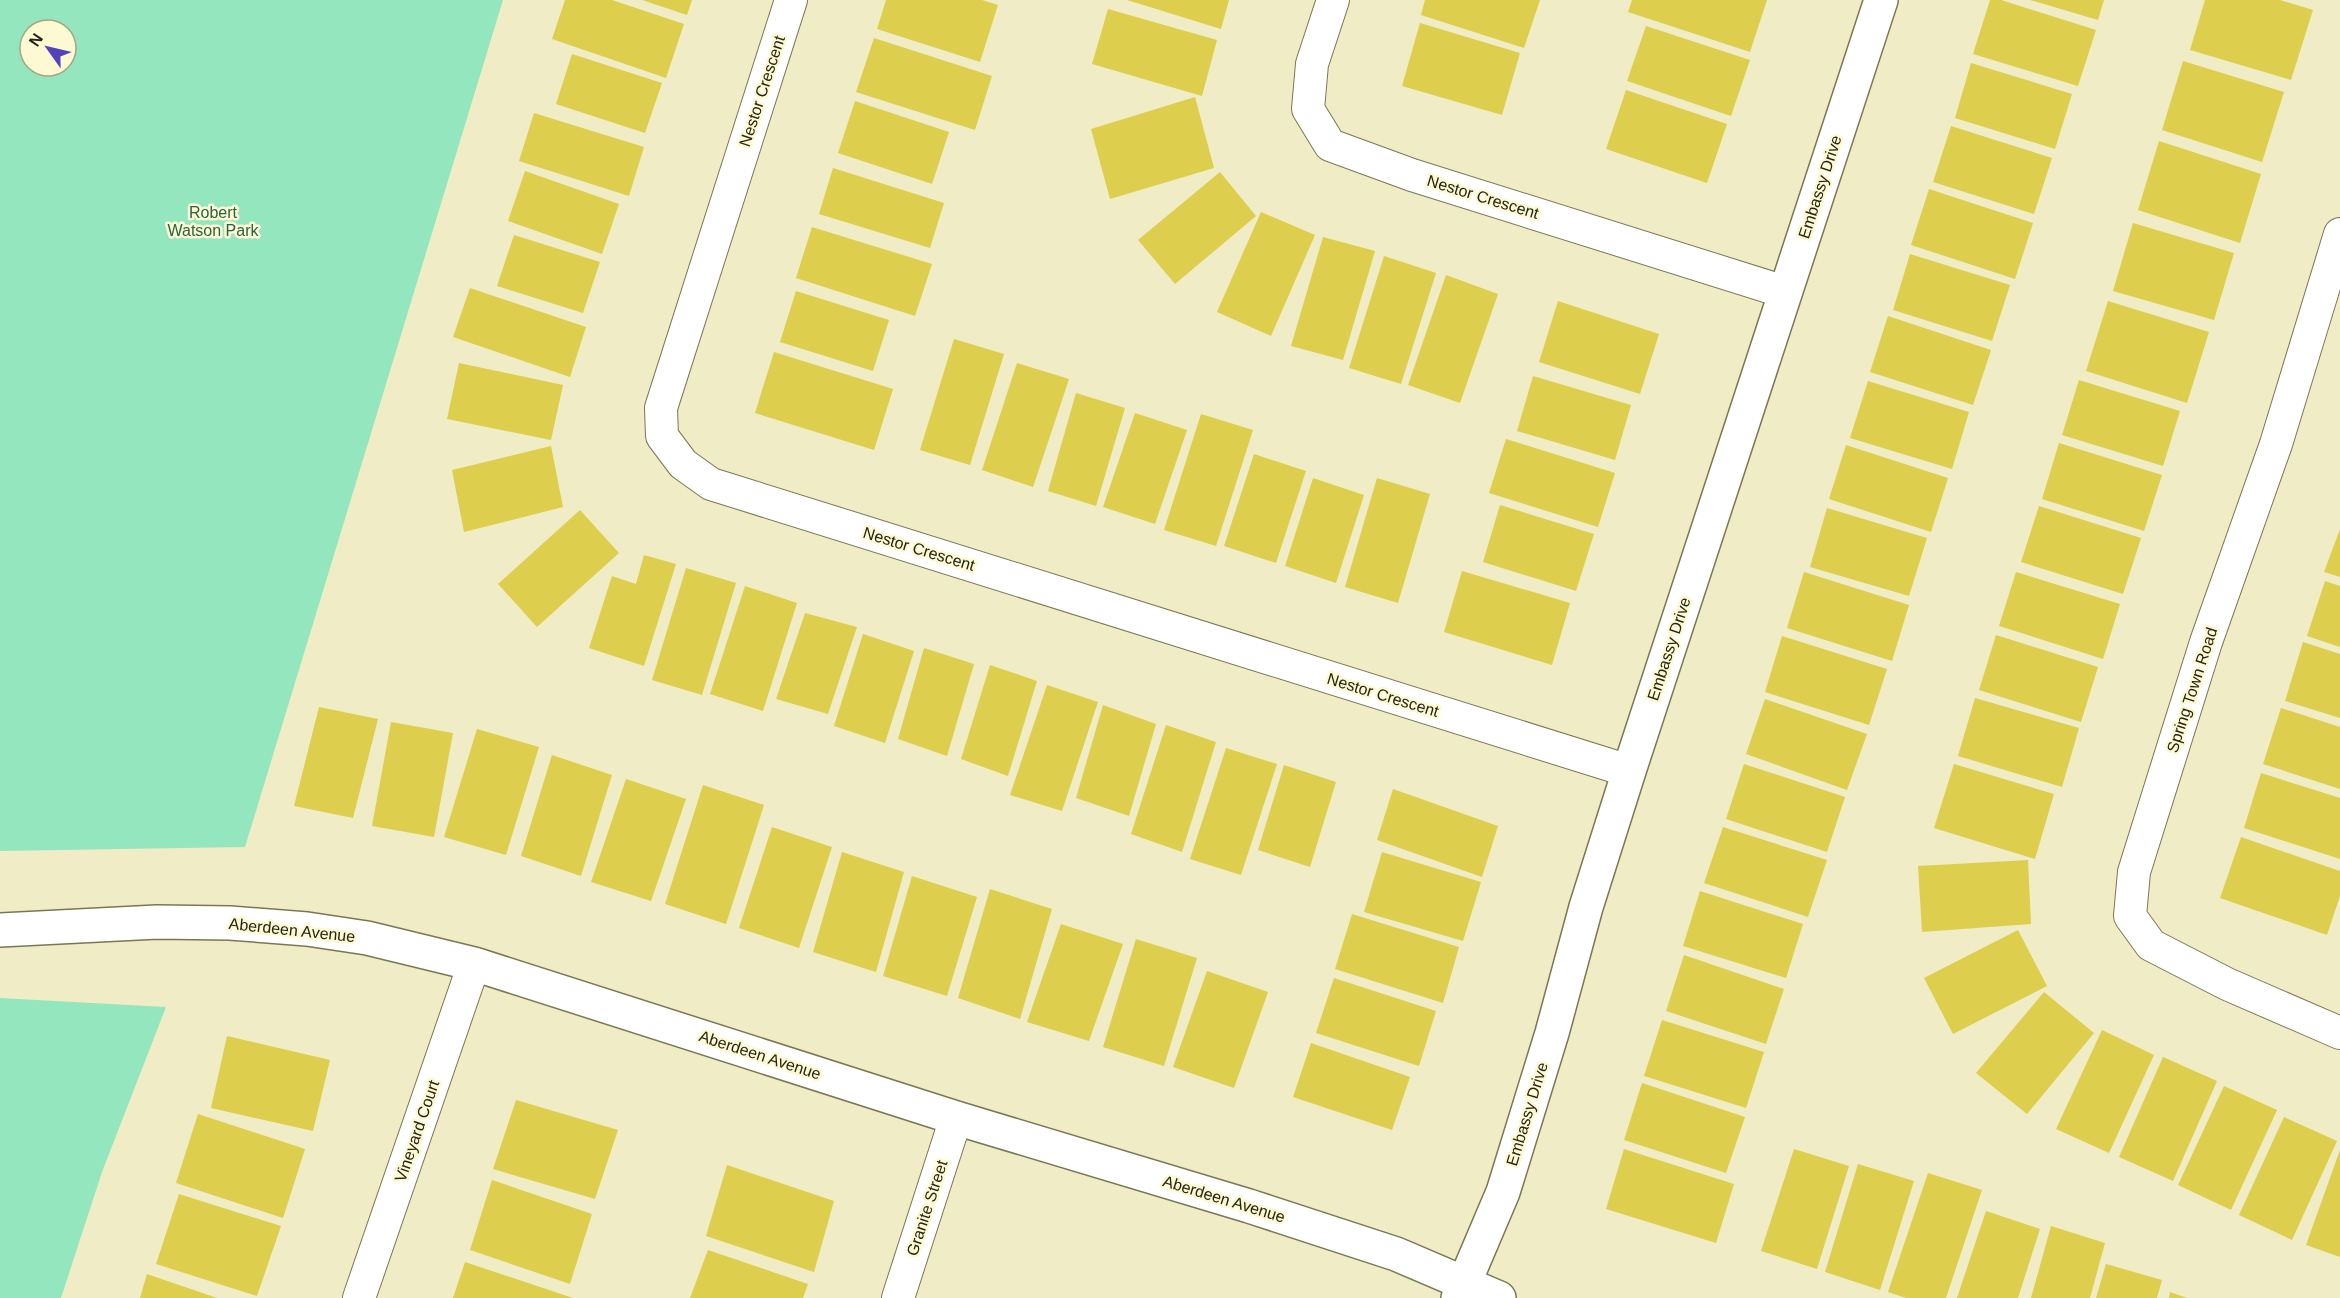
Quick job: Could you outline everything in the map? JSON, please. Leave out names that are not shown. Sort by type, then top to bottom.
[{"type":"street","name":"Nestor Crescent","points":[[791,0],[661,408],[662,436],[683,464],[711,484],[1629,771]]},
{"type":"street","name":"Nestor Crescent","points":[[1333,0],[1312,64],[1308,109],[1330,145],[1412,175],[1785,292]]},
{"type":"street","name":"Embassy Drive","points":[[1461,1291],[1503,1192],[1552,1033],[1586,907],[1629,771],[1881,0]]},
{"type":"street","name":"Spring Town Road","points":[[2340,234],[2276,444],[2206,642],[2134,872],[2130,916],[2151,945],[2227,984],[2340,1032]]},
{"type":"street","name":"Aberdeen Avenue","points":[[0,930],[157,922],[241,924],[307,929],[367,938],[474,964],[956,1118],[1239,1203],[1396,1254],[1461,1291],[1499,1298]]},
{"type":"street","name":"Vineyard Court","points":[[359,1298],[474,964]]},
{"type":"street","name":"Granite Street","points":[[898,1298],[956,1118]]},
{"type":"green space","name":"Robert Watson Park","points":[[0,0],[503,0],[245,847],[0,851]]},
{"type":"green space","points":[[0,998],[166,1007],[102,1172],[61,1298],[0,1298]]},
{"type":"building","points":[[565,0],[612,0],[684,24],[666,78],[552,39]]},
{"type":"building","points":[[642,0],[692,0],[687,15]]},
{"type":"building","points":[[886,0],[982,0],[998,5],[980,62],[877,29]]},
{"type":"building","points":[[1127,0],[1229,0],[1221,29]]},
{"type":"building","points":[[1425,0],[1540,0],[1524,48],[1421,15]]},
{"type":"building","points":[[1632,0],[1767,0],[1750,52],[1628,12]]},
{"type":"building","points":[[1990,0],[2001,0],[2096,30],[2078,86],[1973,54]]},
{"type":"building","points":[[2030,0],[2104,0],[2098,20]]},
{"type":"building","points":[[2205,0],[2280,0],[2313,10],[2291,80],[2190,50]]},
{"type":"building","points":[[1108,9],[1217,40],[1202,96],[1092,64]]},
{"type":"building","points":[[1420,23],[1520,53],[1502,115],[1402,86]]},
{"type":"building","points":[[1646,26],[1750,60],[1731,116],[1627,81]]},
{"type":"building","points":[[874,38],[992,76],[975,130],[856,92]]},
{"type":"building","points":[[572,54],[662,83],[645,133],[556,104]]},
{"type":"building","points":[[2183,61],[2284,92],[2262,162],[2162,130]]},
{"type":"building","points":[[1971,63],[2072,94],[2055,149],[1955,118]]},
{"type":"building","points":[[1626,90],[1727,124],[1707,183],[1606,149]]},
{"type":"building","points":[[1195,97],[1214,168],[1110,199],[1091,129]]},
{"type":"building","points":[[855,101],[949,132],[932,184],[838,153]]},
{"type":"building","points":[[534,113],[644,147],[629,196],[519,161]]},
{"type":"building","points":[[1951,126],[2052,158],[2034,214],[1933,182]]},
{"type":"building","points":[[2159,141],[2261,174],[2240,243],[2138,210]]},
{"type":"building","points":[[833,168],[944,203],[930,248],[819,214]]},
{"type":"building","points":[[525,171],[619,204],[602,254],[508,221]]},
{"type":"building","points":[[1220,172],[1256,216],[1175,284],[1138,240]]},
{"type":"building","points":[[1929,189],[2033,223],[2015,279],[1911,245]]},
{"type":"building","points":[[1261,212],[1315,235],[1271,336],[1217,312]]},
{"type":"building","points":[[2133,223],[2234,253],[2214,320],[2113,291]]},
{"type":"building","points":[[812,227],[932,264],[915,316],[796,278]]},
{"type":"building","points":[[514,235],[600,262],[583,313],[497,286]]},
{"type":"building","points":[[1323,237],[1375,251],[1343,360],[1291,346]]},
{"type":"building","points":[[1910,254],[2010,285],[1992,341],[1893,310]]},
{"type":"building","points":[[1384,256],[1436,273],[1401,384],[1349,368]]},
{"type":"building","points":[[1446,275],[1498,294],[1460,403],[1408,385]]},
{"type":"building","points":[[470,288],[586,327],[570,377],[453,337]]},
{"type":"building","points":[[796,291],[889,320],[873,371],[780,342]]},
{"type":"building","points":[[1558,301],[1659,334],[1640,394],[1539,362]]},
{"type":"building","points":[[2108,301],[2209,332],[2187,403],[2086,371]]},
{"type":"building","points":[[1888,316],[1991,350],[1973,405],[1870,372]]},
{"type":"building","points":[[954,339],[1004,354],[970,465],[920,450]]},
{"type":"building","points":[[774,352],[893,389],[874,450],[755,413]]},
{"type":"building","points":[[459,363],[563,385],[551,440],[447,419]]},
{"type":"building","points":[[1017,363],[1069,379],[1033,487],[982,470]]},
{"type":"building","points":[[1533,376],[1631,405],[1615,460],[1517,431]]},
{"type":"building","points":[[2079,380],[2180,411],[2163,466],[2062,435]]},
{"type":"building","points":[[1868,381],[1969,412],[1952,469],[1850,438]]},
{"type":"building","points":[[1076,393],[1125,408],[1096,506],[1048,491]]},
{"type":"building","points":[[1135,413],[1187,430],[1155,524],[1103,507]]},
{"type":"building","points":[[1201,414],[1253,430],[1216,546],[1164,530]]},
{"type":"building","points":[[1506,439],[1615,473],[1598,527],[1489,493]]},
{"type":"building","points":[[2059,443],[2162,475],[2144,531],[2042,499]]},
{"type":"building","points":[[1846,445],[1948,478],[1931,532],[1829,499]]},
{"type":"building","points":[[551,446],[563,507],[464,532],[452,470]]},
{"type":"building","points":[[1254,454],[1306,471],[1276,563],[1224,546]]},
{"type":"building","points":[[1313,478],[1364,495],[1336,583],[1285,566]]},
{"type":"building","points":[[1377,478],[1430,494],[1398,603],[1345,587]]},
{"type":"building","points":[[1500,505],[1594,534],[1576,591],[1483,562]]},
{"type":"building","points":[[2039,506],[2141,538],[2123,594],[2021,562]]},
{"type":"building","points":[[1827,508],[1927,538],[1909,596],[1810,567]]},
{"type":"building","points":[[580,510],[619,553],[537,627],[498,584]]},
{"type":"building","points":[[2340,529],[2340,577],[2324,572]]},
{"type":"building","points":[[644,555],[676,564],[644,666],[589,648],[612,576],[636,584]]},
{"type":"building","points":[[686,568],[736,583],[702,695],[652,680]]},
{"type":"building","points":[[1462,571],[1570,603],[1552,665],[1444,632]]},
{"type":"building","points":[[1804,572],[1909,605],[1892,661],[1787,628]]},
{"type":"building","points":[[2016,572],[2120,604],[2103,659],[1999,626]]},
{"type":"building","points":[[2325,581],[2340,586],[2340,647],[2307,636]]},
{"type":"building","points":[[745,586],[797,603],[763,711],[710,694]]},
{"type":"building","points":[[805,613],[857,627],[828,714],[776,699]]},
{"type":"building","points":[[863,634],[914,651],[885,743],[834,726]]},
{"type":"building","points":[[1996,635],[2098,667],[2081,722],[1979,690]]},
{"type":"building","points":[[1782,636],[1887,669],[1869,725],[1765,692]]},
{"type":"building","points":[[2303,642],[2340,654],[2340,718],[2285,701]]},
{"type":"building","points":[[924,648],[974,664],[947,756],[898,739]]},
{"type":"building","points":[[990,665],[1037,681],[1008,776],[961,759]]},
{"type":"building","points":[[1047,685],[1098,702],[1062,811],[1010,795]]},
{"type":"building","points":[[1975,698],[2079,728],[2062,787],[1958,756]]},
{"type":"building","points":[[1765,699],[1867,734],[1847,790],[1746,754]]},
{"type":"building","points":[[1103,705],[1156,724],[1129,816],[1076,798]]},
{"type":"building","points":[[319,707],[378,719],[353,818],[294,806]]},
{"type":"building","points":[[2281,708],[2340,727],[2340,789],[2263,764]]},
{"type":"building","points":[[391,722],[453,733],[434,837],[372,826]]},
{"type":"building","points":[[1166,725],[1216,742],[1182,852],[1131,834]]},
{"type":"building","points":[[477,729],[539,747],[506,855],[444,837]]},
{"type":"building","points":[[1226,748],[1277,764],[1241,875],[1190,859]]},
{"type":"building","points":[[552,755],[612,775],[581,876],[521,856]]},
{"type":"building","points":[[1744,764],[1845,797],[1827,852],[1726,819]]},
{"type":"building","points":[[1954,764],[2054,794],[2035,859],[1934,828]]},
{"type":"building","points":[[1284,765],[1336,782],[1310,867],[1258,850]]},
{"type":"building","points":[[2261,773],[2340,798],[2340,859],[2244,828]]},
{"type":"building","points":[[626,779],[686,799],[651,901],[591,882]]},
{"type":"building","points":[[703,785],[764,805],[726,924],[665,904]]},
{"type":"building","points":[[1393,789],[1498,826],[1482,877],[1377,840]]},
{"type":"building","points":[[772,827],[832,847],[799,948],[739,928]]},
{"type":"building","points":[[1723,827],[1827,860],[1808,917],[1704,883]]},
{"type":"building","points":[[2241,837],[2340,871],[2340,896],[2327,935],[2220,898]]},
{"type":"building","points":[[842,852],[904,872],[876,972],[813,952]]},
{"type":"building","points":[[1382,852],[1481,882],[1463,941],[1364,912]]},
{"type":"building","points":[[2028,860],[2031,924],[1922,932],[1918,866]]},
{"type":"building","points":[[912,876],[977,897],[947,996],[883,976]]},
{"type":"building","points":[[990,889],[1052,909],[1020,1019],[958,998]]},
{"type":"building","points":[[1700,891],[1803,924],[1786,978],[1683,946]]},
{"type":"building","points":[[1352,914],[1459,947],[1443,1003],[1335,969]]},
{"type":"building","points":[[1061,924],[1123,944],[1089,1041],[1027,1022]]},
{"type":"building","points":[[2018,930],[2047,986],[1953,1034],[1924,978]]},
{"type":"building","points":[[1136,939],[1197,958],[1164,1066],[1103,1047]]},
{"type":"building","points":[[1684,955],[1784,989],[1766,1044],[1666,1011]]},
{"type":"building","points":[[1207,971],[1268,992],[1234,1088],[1173,1067]]},
{"type":"building","points":[[1334,978],[1436,1011],[1419,1066],[1316,1033]]},
{"type":"building","points":[[2044,992],[2094,1033],[2027,1114],[1976,1073]]},
{"type":"building","points":[[1662,1020],[1764,1052],[1746,1108],[1644,1076]]},
{"type":"building","points":[[2102,1030],[2154,1055],[2109,1153],[2056,1129]]},
{"type":"building","points":[[227,1036],[330,1060],[313,1131],[211,1108]]},
{"type":"building","points":[[1311,1043],[1410,1077],[1392,1130],[1293,1097]]},
{"type":"building","points":[[2163,1057],[2217,1081],[2173,1181],[2119,1157]]},
{"type":"building","points":[[1642,1083],[1745,1117],[1726,1173],[1624,1140]]},
{"type":"building","points":[[2224,1086],[2277,1110],[2231,1210],[2178,1185]]},
{"type":"building","points":[[516,1100],[618,1130],[595,1199],[493,1169]]},
{"type":"building","points":[[198,1114],[305,1149],[283,1218],[176,1183]]},
{"type":"building","points":[[2284,1117],[2337,1141],[2292,1240],[2239,1215]]},
{"type":"building","points":[[1624,1149],[1734,1184],[1716,1243],[1606,1209]]},
{"type":"building","points":[[1794,1149],[1849,1166],[1817,1269],[1761,1251]]},
{"type":"building","points":[[2340,1150],[2340,1257],[2306,1245]]},
{"type":"building","points":[[1858,1164],[1914,1181],[1880,1290],[1825,1272]]},
{"type":"building","points":[[727,1165],[834,1201],[814,1272],[706,1236]]},
{"type":"building","points":[[1928,1173],[1982,1190],[1946,1298],[1906,1298],[1888,1292]]},
{"type":"building","points":[[492,1180],[592,1214],[570,1284],[470,1250]]},
{"type":"building","points":[[179,1194],[281,1226],[257,1296],[156,1264]]},
{"type":"building","points":[[1986,1211],[2040,1229],[2018,1298],[1957,1298]]},
{"type":"building","points":[[2051,1226],[2105,1243],[2090,1298],[2031,1298]]},
{"type":"building","points":[[708,1250],[808,1284],[803,1298],[690,1298]]},
{"type":"building","points":[[465,1262],[573,1298],[453,1298]]},
{"type":"building","points":[[2106,1264],[2162,1280],[2157,1298],[2096,1298]]},
{"type":"building","points":[[147,1274],[217,1298],[140,1298]]},
{"type":"building","points":[[2170,1292],[2187,1298],[2169,1298]]}]
